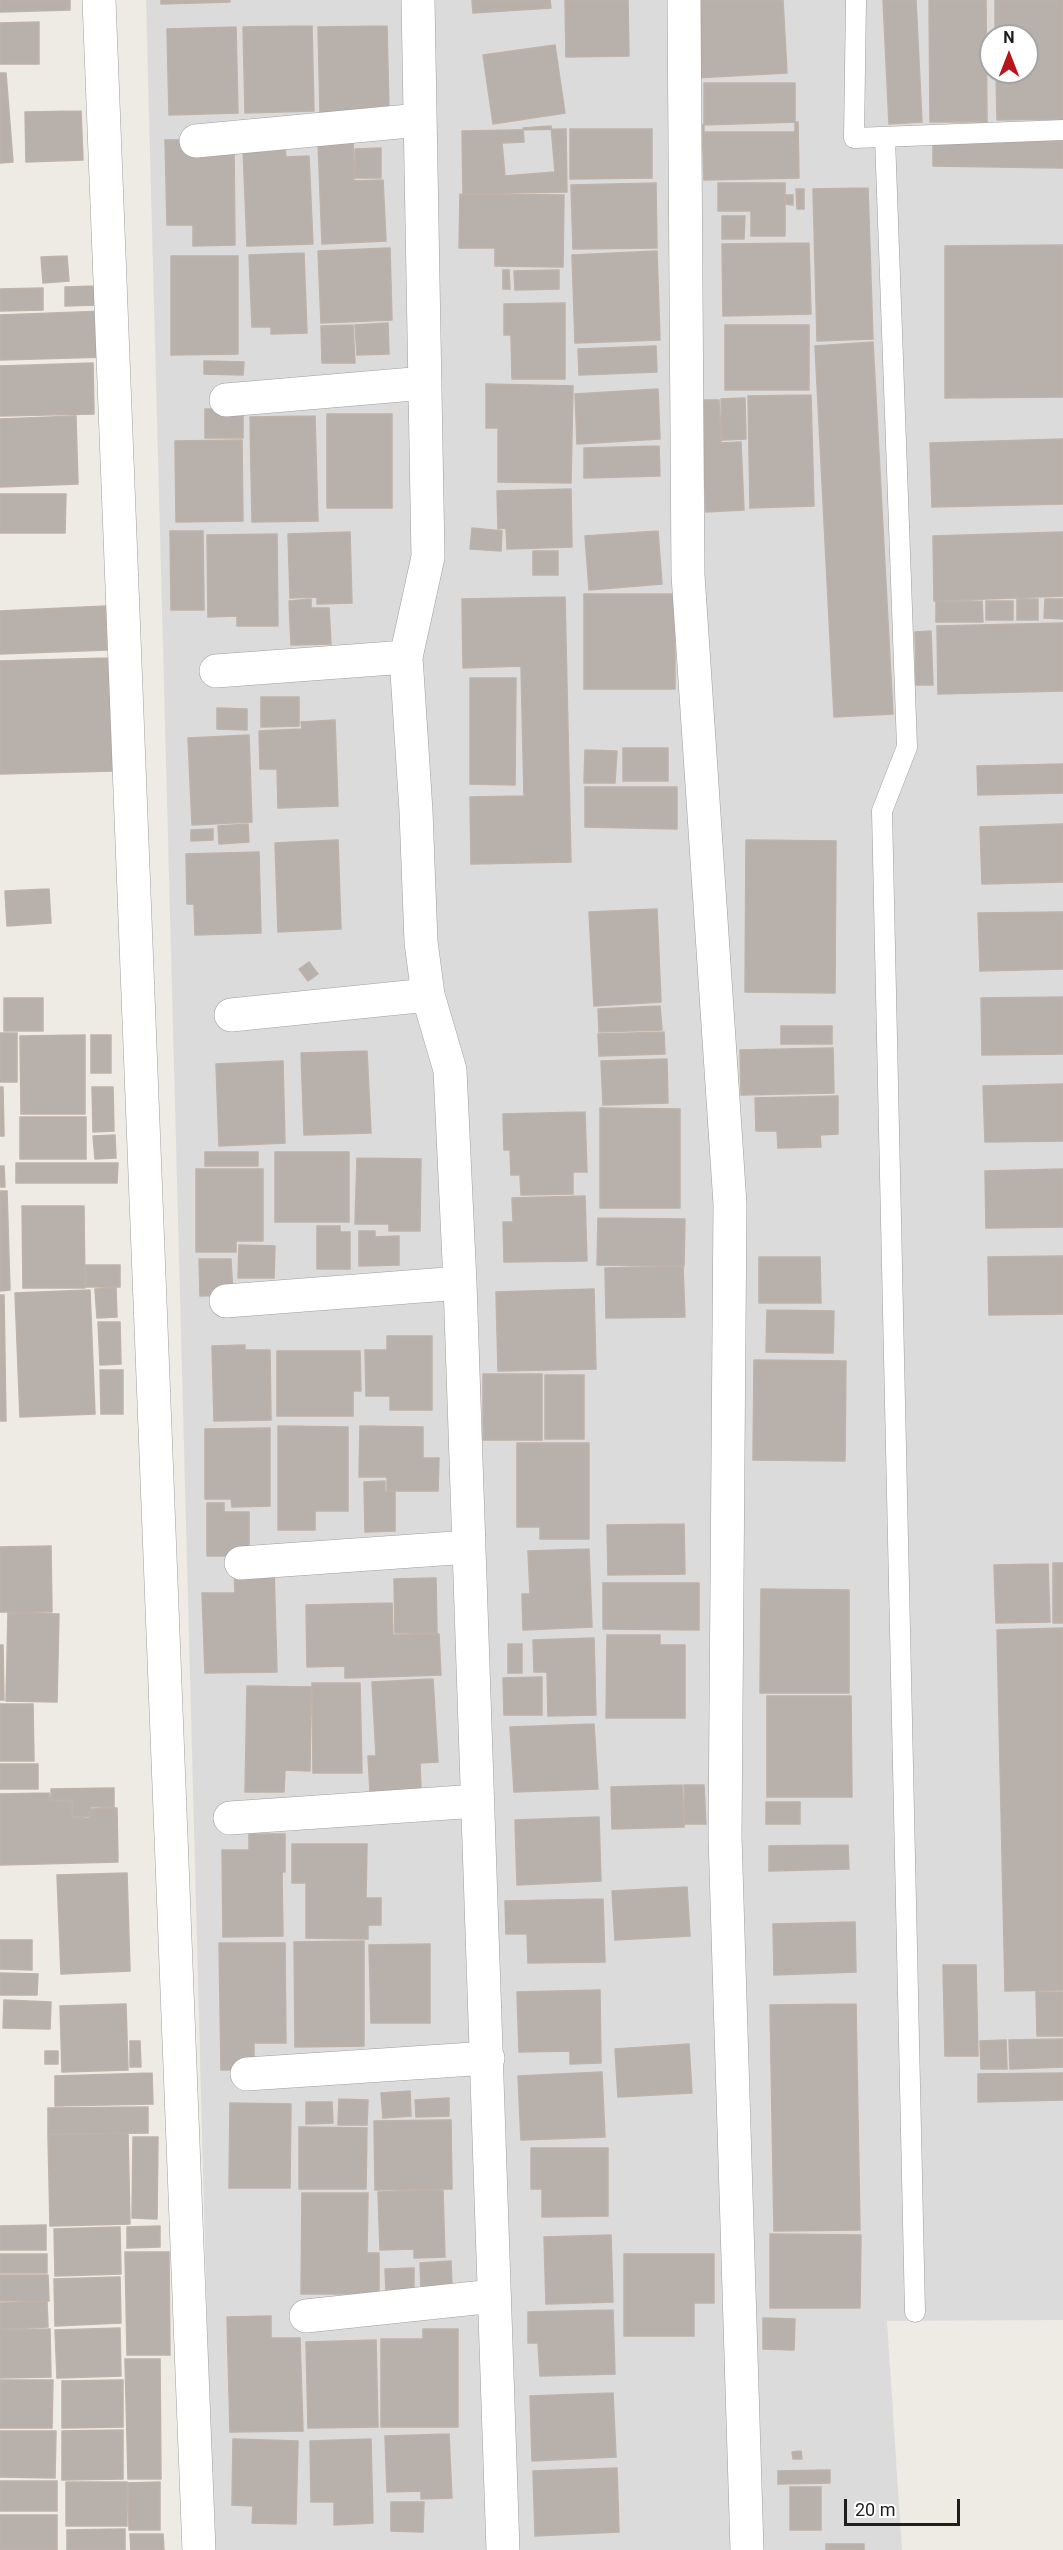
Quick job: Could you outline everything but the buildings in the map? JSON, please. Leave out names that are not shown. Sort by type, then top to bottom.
[{"type":"street","points":[[99,0],[199,2550]]},
{"type":"street","points":[[418,0],[428,557],[406,657],[422,942],[428,994],[450,1070],[460,1283],[488,2058],[502,2550]]},
{"type":"street","points":[[684,0],[688,575],[730,1204],[725,1836],[747,2550]]},
{"type":"street","points":[[196,141],[420,120]]},
{"type":"street","points":[[226,400],[425,383]]},
{"type":"street","points":[[216,671],[406,657]]},
{"type":"street","points":[[231,1015],[428,994]]},
{"type":"street","points":[[226,1301],[460,1283]]},
{"type":"street","points":[[241,1563],[469,1547]]},
{"type":"street","points":[[230,1818],[477,1801]]},
{"type":"street","points":[[247,2074],[488,2058]]},
{"type":"street","points":[[306,2316],[494,2296]]},
{"type":"lane","points":[[856,0],[854,138],[1063,130]]},
{"type":"lane","points":[[885,138],[907,747],[882,811],[915,2312]]},
{"type":"shaded area","points":[[146,0],[1063,0],[1063,2320],[887,2321],[902,2550],[213,2550]]}]
